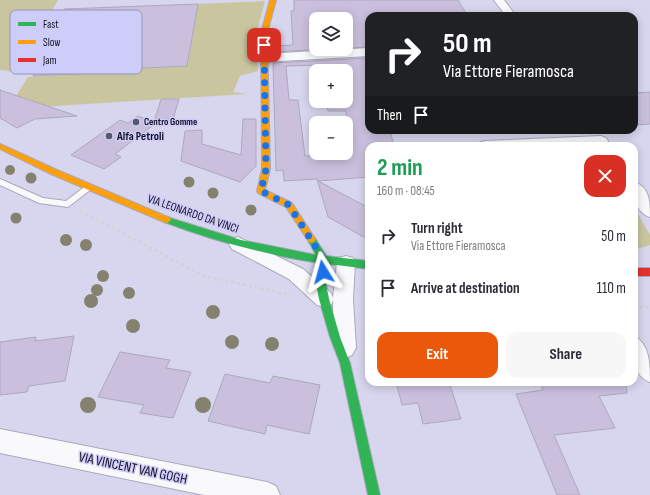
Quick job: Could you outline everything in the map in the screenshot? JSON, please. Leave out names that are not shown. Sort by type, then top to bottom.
[{"type":"street","points":[[273,0],[264,33],[263,58],[266,169],[261,191],[289,205],[324,260],[322,284],[324,299],[335,337],[345,363],[374,495]]},
{"type":"street","points":[[499,0],[508,12]]},
{"type":"street","points":[[263,58],[365,52]]},
{"type":"street","points":[[550,142],[600,139]]},
{"type":"street","points":[[0,146],[18,156]]},
{"type":"street","points":[[0,150],[18,156]]},
{"type":"street","name":"VIA LEONARDO DA VINCI","points":[[18,156],[171,221],[234,242],[346,264],[365,265]]},
{"type":"street","points":[[638,194],[650,211]]},
{"type":"street","points":[[234,242],[296,274],[324,299]]},
{"type":"street","points":[[345,363],[343,300],[346,264]]},
{"type":"street","points":[[638,272],[650,272]]},
{"type":"street","points":[[638,352],[650,372]]},
{"type":"street","name":"VIA VINCENT VAN GOGH","points":[[0,441],[267,495]]},
{"type":"lane","points":[[0,182],[42,201],[68,204],[90,187]]},
{"type":"path","points":[[68,204],[204,276],[288,295],[324,299]]},
{"type":"path","points":[[638,307],[650,307]]},
{"type":"shaded area","points":[[0,0],[58,0],[52,10],[10,10],[10,71],[0,70]]},
{"type":"shaded area","points":[[265,1],[255,38],[258,71],[240,76],[233,92],[247,94],[23,108],[16,96],[28,77],[86,74],[142,74],[142,65],[187,66],[198,4]]},
{"type":"shaded area","points":[[638,214],[650,235],[650,245],[638,249]]},
{"type":"building","points":[[294,0],[458,0],[465,12],[365,12],[365,47],[353,48],[353,12],[309,12],[309,50],[273,52],[273,46],[293,45],[291,11],[294,11]]},
{"type":"building","points":[[198,4],[187,66],[142,68],[142,10],[64,9]]},
{"type":"building","points":[[365,58],[365,134],[391,134],[393,142],[365,142],[365,177],[318,181],[365,206],[365,238],[328,217],[317,179],[284,181],[283,170],[276,171],[273,63]],"holes":[[[309,64],[353,64],[353,108],[327,108],[328,111],[346,111],[346,116],[353,116],[353,160],[309,160],[309,156],[305,156],[298,100],[289,100],[286,66],[309,65]]]},
{"type":"building","points":[[34,74],[76,74],[33,76]]},
{"type":"building","points":[[0,90],[77,116],[35,119],[17,128],[0,118]]},
{"type":"building","points":[[650,92],[650,124],[638,125],[638,93]]},
{"type":"building","points":[[161,99],[179,99],[173,119],[155,119]]},
{"type":"building","points":[[138,116],[156,123],[115,154],[121,157],[104,169],[71,155],[120,120],[128,123]]},
{"type":"building","points":[[243,119],[256,119],[256,166],[240,182],[181,161],[185,131],[202,130],[202,144],[241,155]]},
{"type":"building","points":[[74,336],[65,381],[29,386],[27,392],[0,395],[0,342],[36,337],[35,341]]},
{"type":"building","points":[[120,352],[170,360],[166,368],[191,372],[173,418],[140,413],[144,405],[98,397]]},
{"type":"building","points":[[225,374],[270,383],[273,376],[320,385],[309,434],[267,425],[265,434],[208,421]]},
{"type":"building","points":[[397,386],[450,386],[461,419],[423,424],[418,403],[402,405]]},
{"type":"building","points":[[542,386],[626,386],[627,393],[599,396],[615,428],[554,435],[580,495],[557,495],[516,394],[543,390]]},
{"type":"traffic: fast","points":[[167,220],[216,237],[266,250],[317,259],[365,265]]},
{"type":"traffic: fast","points":[[312,240],[324,261],[321,284],[324,299],[335,337],[345,363],[374,495]]},
{"type":"traffic: slow","points":[[273,0],[264,33],[266,169],[261,191],[289,205],[312,240]]},
{"type":"traffic: slow","points":[[0,146],[54,172],[167,220]]},
{"type":"traffic: jam","points":[[638,272],[650,272]]},
{"type":"place","name":"Centro Gomme","points":[[136,122]]},
{"type":"place","name":"Alfa Petroli","points":[[109,136]]},
{"type":"route","points":[[264,45],[263,58],[266,169],[261,191],[289,205],[324,260],[323,272]]}]
